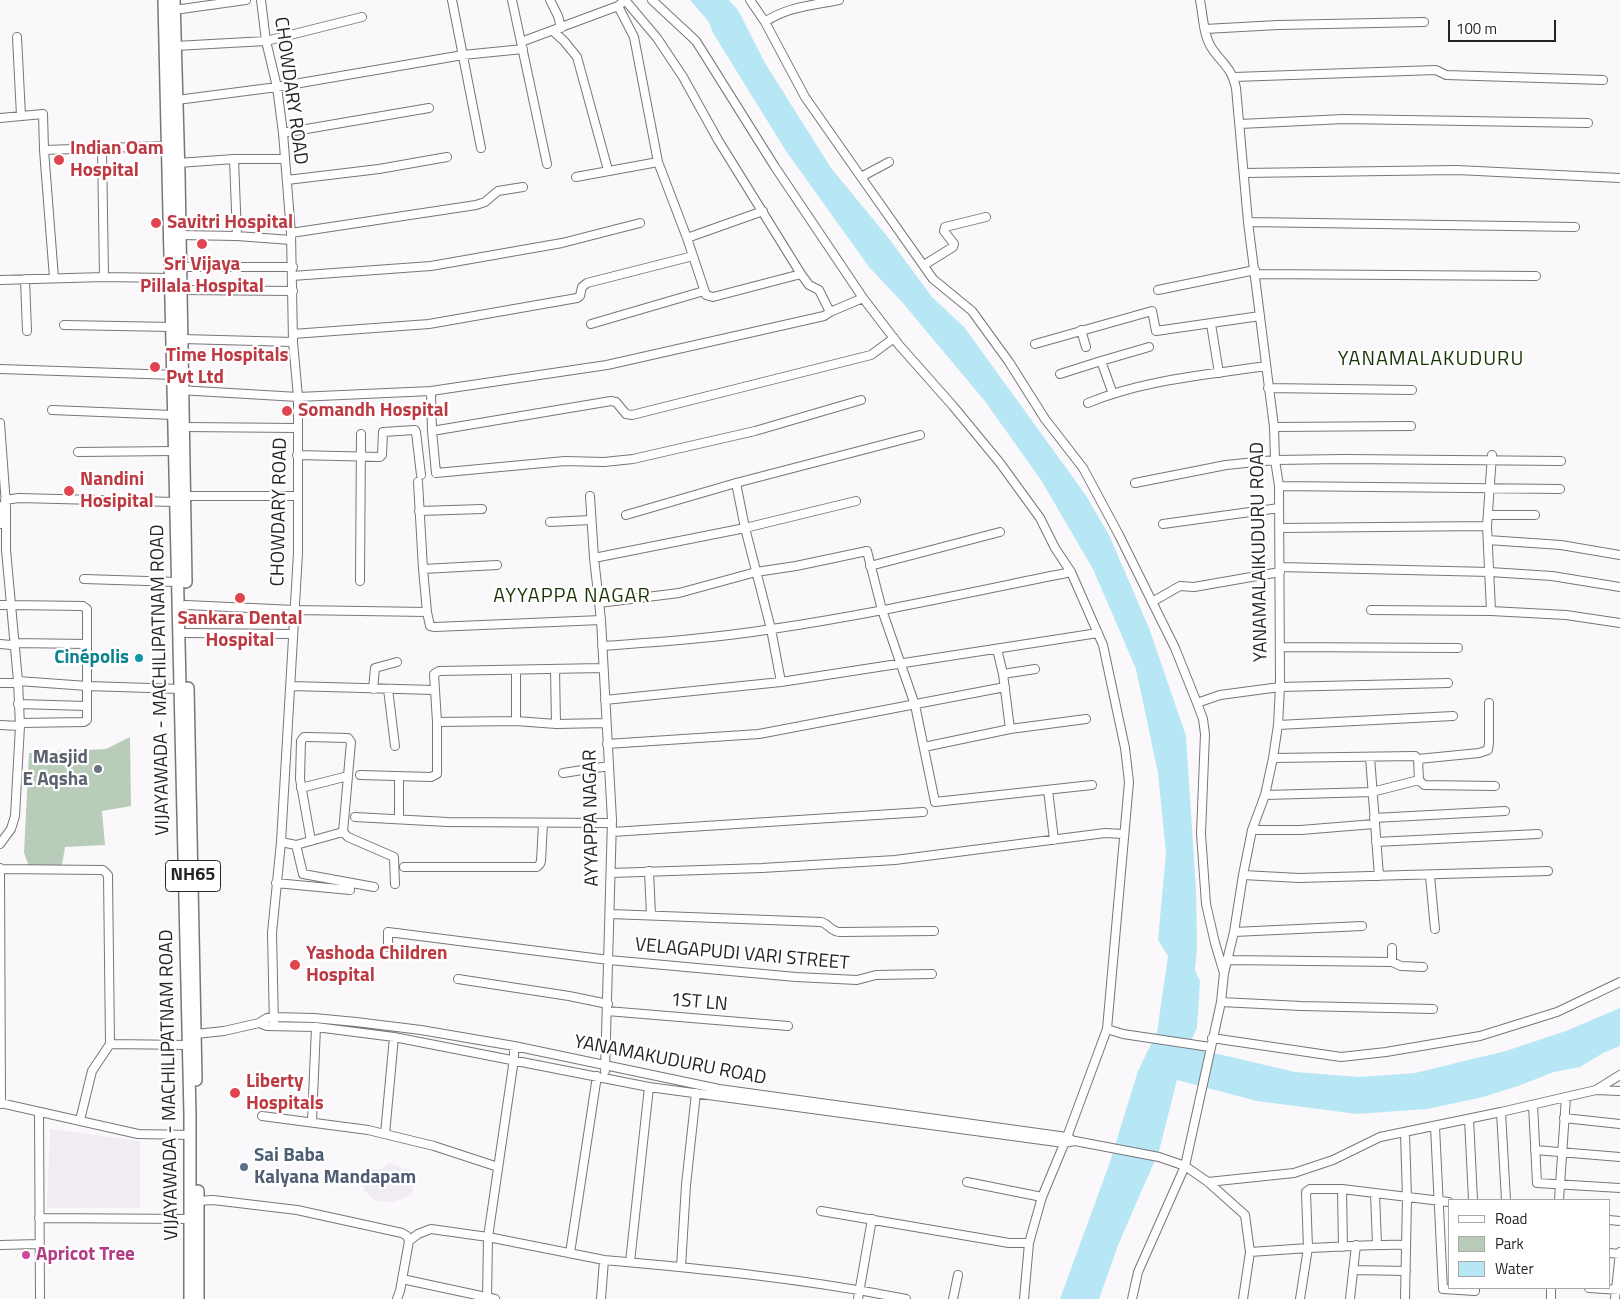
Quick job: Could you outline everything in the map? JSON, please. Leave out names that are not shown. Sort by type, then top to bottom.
[{"type":"highway","name":"VIJAYAWADA - MACHILIPATNAM ROAD","points":[[164,0],[172,327],[178,390],[184,427],[178,582],[196,1034],[198,1201],[194,1296]]},
{"type":"highway","name":"VIJAYAWADA - MACHILIPATNAM ROAD","points":[[174,5],[182,339],[177,374]]},
{"type":"highway","name":"VIJAYAWADA - MACHILIPATNAM ROAD","points":[[178,390],[173,415],[186,606],[190,1219],[194,1296]]},
{"type":"street","points":[[174,5],[246,0]]},
{"type":"street","name":"CHOWDARY ROAD","points":[[261,0],[266,41],[277,87],[283,133],[291,237],[293,338],[298,397],[298,553],[281,842],[272,933],[274,1026]]},
{"type":"street","points":[[452,0],[481,148]]},
{"type":"street","points":[[512,0],[547,164]]},
{"type":"street","points":[[550,0],[558,16],[557,29],[564,41],[577,56],[608,170]]},
{"type":"street","points":[[652,0],[696,41],[775,167],[863,298],[894,338],[1000,463],[1040,518],[1055,548],[1071,572],[1103,644],[1125,748],[1128,782],[1107,1030],[1042,1198],[1029,1243],[1024,1299]]},
{"type":"street","points":[[750,0],[765,22],[805,97],[933,279],[972,311],[1009,362],[1045,419],[1083,468],[1099,495],[1175,648],[1203,719],[1205,734],[1201,834],[1206,904],[1224,973]]},
{"type":"street","points":[[765,22],[775,15],[786,11],[839,0]]},
{"type":"street","name":"YANAMALAIKUDURU ROAD","points":[[1132,1299],[1138,1272],[1185,1166],[1221,1002],[1224,973],[1234,932],[1252,830],[1265,795],[1273,758],[1278,725],[1280,688],[1279,486],[1275,460],[1274,427],[1248,222],[1240,124],[1234,77],[1229,68],[1211,47],[1205,29],[1200,0]]},
{"type":"street","points":[[176,100],[277,87],[522,45],[622,2]]},
{"type":"street","points":[[622,2],[634,37],[658,162],[706,295],[712,297],[801,274]]},
{"type":"street","points":[[622,2],[657,38],[678,69],[718,140],[801,274],[809,285],[819,290],[830,312]]},
{"type":"street","points":[[175,46],[266,41],[362,17]]},
{"type":"street","points":[[1205,29],[1278,25],[1424,22]]},
{"type":"street","points":[[17,37],[21,116]]},
{"type":"street","points":[[1234,77],[1436,70],[1446,75],[1603,80]]},
{"type":"street","points":[[283,133],[430,108]]},
{"type":"street","points":[[0,118],[43,114],[54,278]]},
{"type":"street","points":[[1240,124],[1344,119],[1588,122]]},
{"type":"street","points":[[44,150],[167,146]]},
{"type":"street","points":[[102,148],[104,277]]},
{"type":"street","points":[[286,180],[447,157]]},
{"type":"street","points":[[178,163],[284,159]]},
{"type":"street","points":[[234,160],[237,236]]},
{"type":"street","points":[[576,177],[658,162]]},
{"type":"street","points":[[861,177],[889,162]]},
{"type":"street","points":[[1244,174],[1457,170],[1620,178]]},
{"type":"street","points":[[180,235],[291,237],[476,205],[484,202],[498,191],[523,187]]},
{"type":"street","points":[[687,238],[763,211]]},
{"type":"street","points":[[924,265],[953,247],[954,244],[944,230],[945,227],[986,217]]},
{"type":"street","points":[[1248,222],[1576,227]]},
{"type":"street","points":[[292,276],[431,266],[562,244],[640,223]]},
{"type":"street","points":[[182,339],[293,338],[429,324],[577,298],[580,296],[582,287],[587,283],[693,256]]},
{"type":"street","points":[[181,267],[292,267]]},
{"type":"street","points":[[1158,290],[1255,272],[1536,276]]},
{"type":"street","points":[[0,280],[104,277],[170,278]]},
{"type":"street","points":[[25,279],[27,331]]},
{"type":"street","points":[[181,290],[293,291]]},
{"type":"street","points":[[591,324],[704,291]]},
{"type":"street","points":[[178,390],[298,397],[431,391],[607,365],[824,316],[863,298]]},
{"type":"street","points":[[1035,344],[1152,310],[1156,331],[1260,316]]},
{"type":"street","points":[[1211,324],[1219,373]]},
{"type":"street","points":[[64,325],[172,327]]},
{"type":"street","points":[[1081,330],[1086,347]]},
{"type":"street","points":[[432,431],[611,401],[616,402],[626,414],[632,415],[871,355],[894,338]]},
{"type":"street","points":[[1060,374],[1149,347]]},
{"type":"street","points":[[1101,361],[1113,394]]},
{"type":"street","points":[[1088,403],[1113,394],[1153,384],[1266,366]]},
{"type":"street","points":[[0,369],[177,374]]},
{"type":"street","points":[[1268,388],[1412,390]]},
{"type":"street","points":[[431,391],[436,473],[564,461],[604,462],[633,459],[755,431],[861,400]]},
{"type":"street","points":[[52,410],[173,415]]},
{"type":"street","points":[[0,423],[6,550],[6,605]]},
{"type":"street","points":[[1274,427],[1411,426]]},
{"type":"street","points":[[184,427],[298,428]]},
{"type":"street","points":[[297,455],[381,456],[382,434],[384,431],[415,430],[423,569],[428,623],[430,626],[435,628],[600,620]]},
{"type":"street","points":[[360,580],[361,434]]},
{"type":"street","points":[[626,515],[736,483],[920,435]]},
{"type":"street","points":[[78,452],[174,451]]},
{"type":"street","points":[[1491,611],[1487,526],[1492,458]]},
{"type":"street","points":[[1135,483],[1226,465],[1275,460],[1492,458],[1561,462]]},
{"type":"street","points":[[736,483],[745,528],[772,629],[781,682]]},
{"type":"street","points":[[1279,486],[1560,488]]},
{"type":"street","points":[[18,725],[13,644],[6,605],[2,557],[0,510],[3,503],[19,498],[180,499],[297,496]]},
{"type":"street","name":"AYYAPPA NAGAR","points":[[570,1253],[601,1077],[605,1066],[608,1008],[612,828],[602,646],[590,496]]},
{"type":"street","points":[[594,558],[745,528],[856,501]]},
{"type":"street","points":[[1163,524],[1279,508]]},
{"type":"street","points":[[419,510],[482,509]]},
{"type":"street","points":[[1488,515],[1535,515]]},
{"type":"street","points":[[550,522],[592,520]]},
{"type":"street","points":[[1278,528],[1487,526]]},
{"type":"street","points":[[870,566],[1000,532]]},
{"type":"street","points":[[1488,540],[1562,545],[1620,554]]},
{"type":"street","points":[[598,603],[679,593],[756,572],[796,566],[867,551],[882,610],[915,705],[935,802],[1092,785]]},
{"type":"street","points":[[423,569],[497,564]]},
{"type":"street","points":[[1152,602],[1180,586],[1194,587],[1280,569],[1490,572],[1552,576],[1620,587]]},
{"type":"street","points":[[602,646],[684,640],[772,629],[882,610],[1071,572]]},
{"type":"street","points":[[84,579],[178,582]]},
{"type":"street","points":[[0,725],[86,722],[87,720],[85,606],[6,605]]},
{"type":"street","points":[[186,606],[427,612]]},
{"type":"street","points":[[1371,610],[1491,611],[1566,615],[1620,623]]},
{"type":"street","points":[[605,700],[781,682],[1098,633]]},
{"type":"street","points":[[186,634],[293,634]]},
{"type":"street","points":[[0,644],[87,644]]},
{"type":"street","points":[[1280,647],[1458,648]]},
{"type":"street","points":[[997,649],[1003,674],[1010,729]]},
{"type":"street","points":[[374,688],[375,668],[397,662]]},
{"type":"street","points":[[360,776],[434,777],[437,774],[437,722],[434,674],[439,671],[603,668]]},
{"type":"street","points":[[555,669],[556,724]]},
{"type":"street","points":[[1003,674],[1035,669]]},
{"type":"street","points":[[516,670],[516,722]]},
{"type":"street","points":[[0,683],[16,682],[181,689]]},
{"type":"street","points":[[0,844],[11,829],[15,816],[19,740],[16,682]]},
{"type":"street","points":[[1198,703],[1220,695],[1280,688],[1448,683]]},
{"type":"street","points":[[291,686],[434,690]]},
{"type":"street","points":[[607,744],[759,734],[1005,687]]},
{"type":"street","points":[[388,689],[395,746]]},
{"type":"street","points":[[1273,758],[1414,756],[1418,759],[1479,754],[1488,750],[1489,703]]},
{"type":"street","points":[[18,704],[86,706]]},
{"type":"street","points":[[1278,725],[1452,716]]},
{"type":"street","points":[[924,747],[1010,729],[1086,719]]},
{"type":"street","points":[[437,722],[606,724]]},
{"type":"street","points":[[311,840],[300,779],[301,742],[304,737],[350,740],[344,832],[348,837],[394,857],[395,884]]},
{"type":"street","points":[[1370,757],[1379,876]]},
{"type":"street","points":[[1418,759],[1419,780],[1424,785],[1496,786]]},
{"type":"street","points":[[562,772],[609,766]]},
{"type":"street","points":[[302,788],[348,776]]},
{"type":"street","points":[[399,777],[399,819]]},
{"type":"street","points":[[284,778],[300,779]]},
{"type":"street","points":[[1265,795],[1372,792],[1419,780]]},
{"type":"street","points":[[1048,790],[1054,840]]},
{"type":"street","points":[[1252,830],[1300,830],[1374,821],[1505,811]]},
{"type":"street","points":[[355,817],[447,822],[543,823],[612,828],[923,812]]},
{"type":"street","points":[[404,867],[537,867],[541,861],[543,823]]},
{"type":"street","points":[[281,842],[296,845],[344,832]]},
{"type":"street","points":[[611,872],[650,872],[895,860],[1105,833],[1124,834]]},
{"type":"street","points":[[1376,842],[1538,834]]},
{"type":"street","points":[[296,845],[303,874],[374,887]]},
{"type":"street","points":[[80,1120],[92,1071],[110,1044],[107,872],[103,870],[0,868],[1,1104],[138,1134],[190,1136]]},
{"type":"street","points":[[1243,875],[1299,878],[1430,876],[1548,871]]},
{"type":"street","points":[[650,872],[650,916]]},
{"type":"street","points":[[1430,876],[1435,929]]},
{"type":"street","points":[[276,882],[350,890]]},
{"type":"street","points":[[610,914],[821,922],[827,924],[832,931],[840,932],[934,931]]},
{"type":"street","points":[[1234,932],[1362,926]]},
{"type":"street","name":"VELAGAPUDI VARI STREET","points":[[388,947],[388,932],[609,960],[796,977],[857,980],[876,975],[932,974]]},
{"type":"street","points":[[1392,948],[1392,962]]},
{"type":"street","points":[[1228,960],[1392,962],[1401,966],[1423,967]]},
{"type":"street","name":"1ST LN","points":[[458,979],[569,996],[608,1008],[788,1026]]},
{"type":"street","points":[[1212,1038],[1341,1057],[1386,1052],[1480,1036],[1557,1012],[1620,982]]},
{"type":"street","points":[[1221,1002],[1434,1009]]},
{"type":"street","name":"YANAMAKUDURU ROAD","points":[[196,1034],[224,1031],[274,1017],[356,1022],[421,1030],[514,1046],[720,1089],[1066,1140]]},
{"type":"street","name":"YANAMAKUDURU ROAD","points":[[259,1022],[267,1026],[316,1027],[394,1037],[514,1059],[649,1087],[1066,1140]]},
{"type":"street","points":[[312,1121],[316,1027]]},
{"type":"street","points":[[1107,1030],[1123,1034],[1200,1044],[1210,1050]]},
{"type":"street","points":[[385,1134],[394,1037]]},
{"type":"street","points":[[110,1044],[188,1045]]},
{"type":"street","points":[[402,1279],[490,1298],[488,1237],[514,1059],[514,1046]]},
{"type":"street","points":[[1596,1090],[1620,1075]]},
{"type":"street","points":[[630,1262],[649,1087]]},
{"type":"street","points":[[1208,1182],[1294,1173],[1333,1160],[1372,1140],[1596,1090],[1620,1091]]},
{"type":"street","points":[[681,1267],[686,1184],[696,1093]]},
{"type":"street","points":[[1559,1199],[1566,1097]]},
{"type":"street","points":[[1533,1105],[1537,1183],[1620,1188]]},
{"type":"street","points":[[39,1112],[40,1299]]},
{"type":"street","points":[[1501,1112],[1506,1199]]},
{"type":"street","points":[[262,1116],[348,1126],[434,1146],[498,1166]]},
{"type":"street","points":[[1564,1118],[1620,1124]]},
{"type":"street","points":[[1469,1119],[1473,1199]]},
{"type":"street","points":[[1435,1127],[1443,1289],[1475,1291],[1475,1289]]},
{"type":"street","points":[[1405,1132],[1407,1198],[1405,1299]]},
{"type":"street","points":[[1066,1140],[1159,1157],[1185,1166],[1208,1182],[1245,1216],[1250,1252],[1246,1299]]},
{"type":"street","points":[[1535,1150],[1620,1156]]},
{"type":"street","points":[[967,1182],[1042,1198]]},
{"type":"street","points":[[1300,1299],[1308,1248],[1306,1192],[1310,1189],[1342,1189],[1448,1202]]},
{"type":"street","points":[[1342,1189],[1343,1247]]},
{"type":"street","points":[[1375,1194],[1376,1244]]},
{"type":"street","points":[[198,1201],[213,1200],[297,1210],[402,1233],[407,1236],[409,1241],[397,1299]]},
{"type":"street","points":[[821,1210],[1009,1242],[1029,1243]]},
{"type":"street","points":[[39,1218],[190,1219]]},
{"type":"street","points":[[858,1299],[872,1219]]},
{"type":"street","points":[[409,1241],[418,1234],[431,1230],[488,1237],[604,1260],[681,1267],[860,1290],[906,1299]]},
{"type":"street","points":[[0,1245],[39,1244]]},
{"type":"street","points":[[1250,1252],[1343,1247],[1356,1244],[1406,1245]]},
{"type":"street","points":[[1350,1299],[1356,1244]]},
{"type":"street","points":[[1615,1299],[1618,1290],[1620,1253]]},
{"type":"street","points":[[601,1299],[604,1260]]},
{"type":"street","points":[[1353,1270],[1406,1271]]},
{"type":"street","points":[[953,1299],[958,1274]]},
{"type":"street","points":[[1604,1289],[1618,1290]]},
{"type":"shaded area","points":[[50,1129],[140,1141],[140,1208],[47,1208]]},
{"type":"shaded area","points":[[389,1163],[409,1170],[413,1178],[413,1191],[405,1198],[391,1202],[374,1200],[364,1190],[363,1177],[367,1170],[382,1169]]},
{"type":"green space","points":[[130,737],[131,806],[102,811],[105,845],[65,847],[62,865],[29,866],[24,853],[29,753],[106,749]]},
{"type":"water","points":[[690,0],[729,0],[738,10],[765,63],[831,168],[887,236],[932,297],[964,327],[1085,494],[1110,537],[1149,628],[1186,736],[1196,891],[1197,948],[1195,970],[1200,981],[1197,1028],[1188,1047],[1295,1072],[1359,1077],[1415,1073],[1506,1051],[1566,1031],[1620,1008],[1620,1046],[1603,1053],[1580,1067],[1554,1072],[1483,1097],[1427,1109],[1357,1114],[1257,1101],[1177,1080],[1159,1151],[1118,1245],[1099,1299],[1060,1299],[1110,1162],[1138,1071],[1157,1032],[1168,956],[1158,940],[1166,853],[1158,773],[1136,669],[1093,569],[1041,480],[984,400],[902,302],[869,267],[786,151],[713,33],[709,22]]},
{"type":"place","name":"Indian Oam Hospital","points":[[59,160]]},
{"type":"place","name":"Savitri Hospital","points":[[156,223]]},
{"type":"place","name":"Sri Vijaya Pillala Hospital","points":[[202,244]]},
{"type":"place","name":"Time Hospitals Pvt Ltd","points":[[155,367]]},
{"type":"place","name":"Somandh Hospital","points":[[287,411]]},
{"type":"place","name":"Nandini Hosipital","points":[[69,491]]},
{"type":"place","name":"Sankara Dental Hospital","points":[[240,598]]},
{"type":"place","name":"Cinépolis","points":[[139,658]]},
{"type":"place","name":"Masjid E Aqsha","points":[[98,769]]},
{"type":"place","name":"Yashoda Children Hospital","points":[[295,965]]},
{"type":"place","name":"Liberty Hospitals","points":[[235,1093]]},
{"type":"place","name":"Sai Baba Kalyana Mandapam","points":[[244,1167]]},
{"type":"place","name":"Apricot Tree","points":[[26,1255]]},
{"type":"district","name":"YANAMALAKUDURU","points":[[1431,360]]},
{"type":"district","name":"AYYAPPA NAGAR","points":[[572,597]]}]
